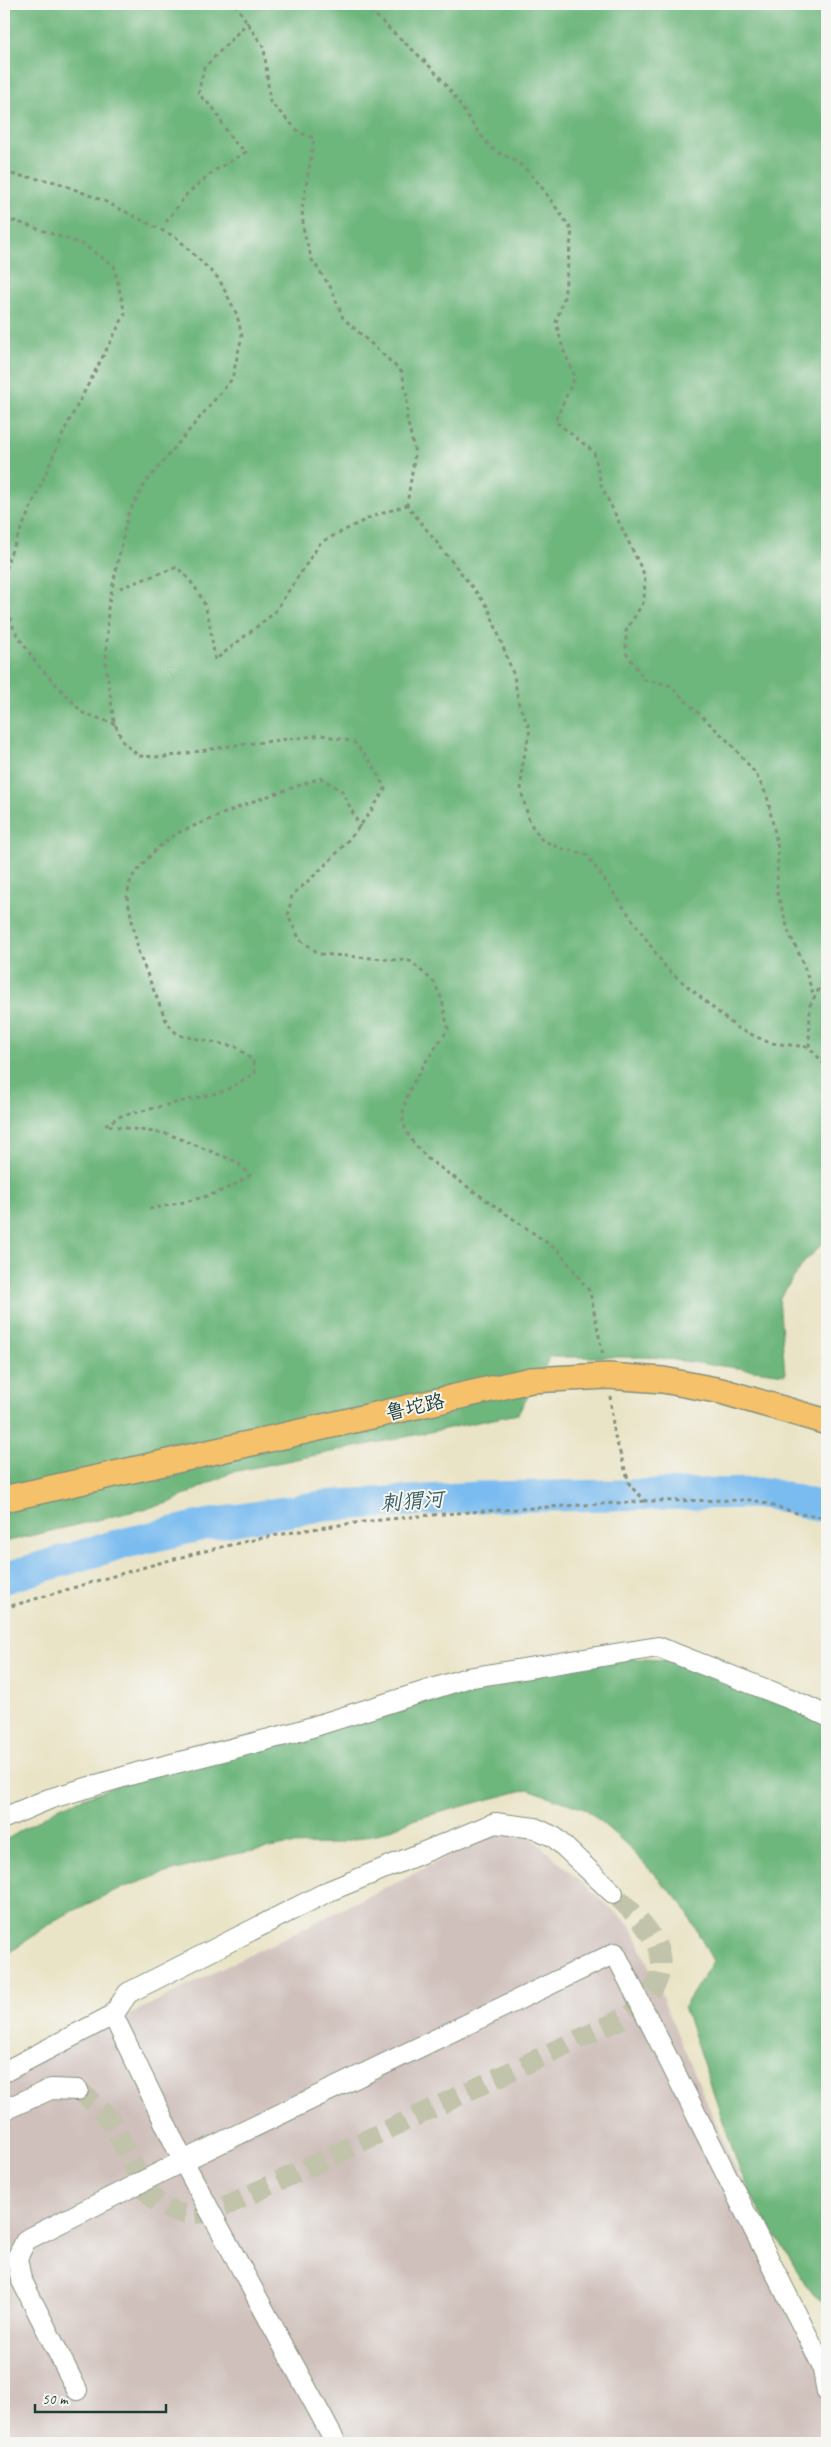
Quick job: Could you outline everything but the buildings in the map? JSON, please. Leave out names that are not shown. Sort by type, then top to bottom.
[{"type":"main road","name":"鲁坨路","points":[[4,1499],[531,1380],[608,1376],[663,1380],[722,1391],[827,1422]]},
{"type":"lane","points":[[4,1818],[49,1799],[137,1773],[293,1733],[466,1678],[658,1647],[793,1700],[827,1716]]},
{"type":"lane","points":[[4,2072],[113,2014],[128,1993],[329,1891],[495,1824],[535,1828],[554,1837],[613,1893]]},
{"type":"lane","points":[[78,2390],[21,2279],[17,2258],[26,2240],[183,2161],[615,1953],[825,2364],[827,2392]]},
{"type":"lane","points":[[113,2014],[183,2161],[336,2443]]},
{"type":"lane","points":[[4,2110],[51,2089],[78,2090]]},
{"type":"path","points":[[235,4],[264,48],[270,102],[300,133],[314,138],[302,210],[304,233],[312,260],[331,288],[344,318],[402,372],[407,397],[407,419],[415,453],[407,505],[488,607],[514,676],[519,706],[530,729],[522,767],[521,791],[530,824],[542,840],[560,848],[587,855],[667,969],[736,1028],[770,1043],[809,1047],[827,1067]]},
{"type":"path","points":[[365,4],[384,25],[416,51],[446,85],[489,146],[519,163],[541,185],[554,207],[572,230],[564,298],[556,322],[563,349],[575,377],[555,421],[594,452],[601,485],[645,576],[644,601],[626,630],[626,653],[645,680],[669,685],[731,744],[756,774],[767,796],[778,848],[777,892],[789,933],[802,960],[814,997]]},
{"type":"path","points":[[166,222],[187,194],[214,171],[246,152],[232,140],[214,109],[198,94],[204,68],[248,22]]},
{"type":"path","points":[[4,173],[56,182],[104,200],[177,238],[218,279],[236,315],[242,336],[232,379],[146,482],[128,514],[108,608],[106,666],[115,724],[123,742],[139,756],[164,758],[230,746],[322,735],[354,742],[373,765],[385,789],[360,827],[320,872],[292,895],[288,916],[300,940],[320,954],[410,961],[434,982],[442,1000],[448,1029],[408,1091],[403,1118],[412,1143],[428,1159],[559,1251],[590,1292],[605,1364]]},
{"type":"path","points":[[4,222],[15,221],[82,244],[114,266],[126,314],[66,427],[8,557],[4,579]]},
{"type":"path","points":[[120,588],[177,567],[195,584],[206,605],[215,660],[274,613],[321,542],[371,517],[407,505]]},
{"type":"path","points":[[4,594],[14,630],[37,664],[83,713],[115,724]]},
{"type":"path","points":[[148,1209],[206,1198],[239,1183],[250,1175],[238,1162],[168,1134],[105,1125],[121,1116],[225,1091],[255,1073],[253,1061],[237,1047],[178,1036],[167,1023],[139,954],[127,896],[131,878],[157,848],[177,832],[254,801],[322,778],[342,790],[360,827]]},
{"type":"path","points":[[809,1047],[810,1005],[827,975]]},
{"type":"path","points":[[610,1392],[614,1433],[630,1486],[646,1501]]},
{"type":"path","points":[[4,1608],[200,1551],[299,1531],[393,1518],[646,1501],[754,1500],[800,1514],[827,1518]]},
{"type":"shaded area","points":[[515,1823],[632,1927],[827,2383],[827,2443],[4,2443],[4,2077]]},
{"type":"green space","points":[[4,4],[827,4],[827,1240],[805,1261],[779,1299],[785,1374],[652,1357],[550,1357],[518,1414],[232,1472],[169,1503],[4,1542]]},
{"type":"green space","points":[[621,1658],[685,1661],[827,1709],[827,2306],[808,2288],[757,2206],[740,2171],[684,2007],[713,1961],[683,1905],[625,1843],[587,1810],[528,1789],[415,1819],[381,1833],[332,1844],[286,1845],[230,1855],[162,1874],[114,1891],[55,1920],[4,1957],[4,1841],[60,1807],[120,1784],[455,1681]]},
{"type":"waterway","name":"刺猬河","points":[[4,1578],[117,1545],[204,1525],[322,1506],[477,1497],[766,1493],[827,1508]]},
{"type":"tunnel","points":[[78,2090],[96,2104],[108,2117],[141,2182],[150,2195],[161,2205],[175,2212],[197,2214],[230,2204],[630,2015],[647,1997],[657,1981],[661,1966],[659,1951],[642,1923],[613,1893]]}]
